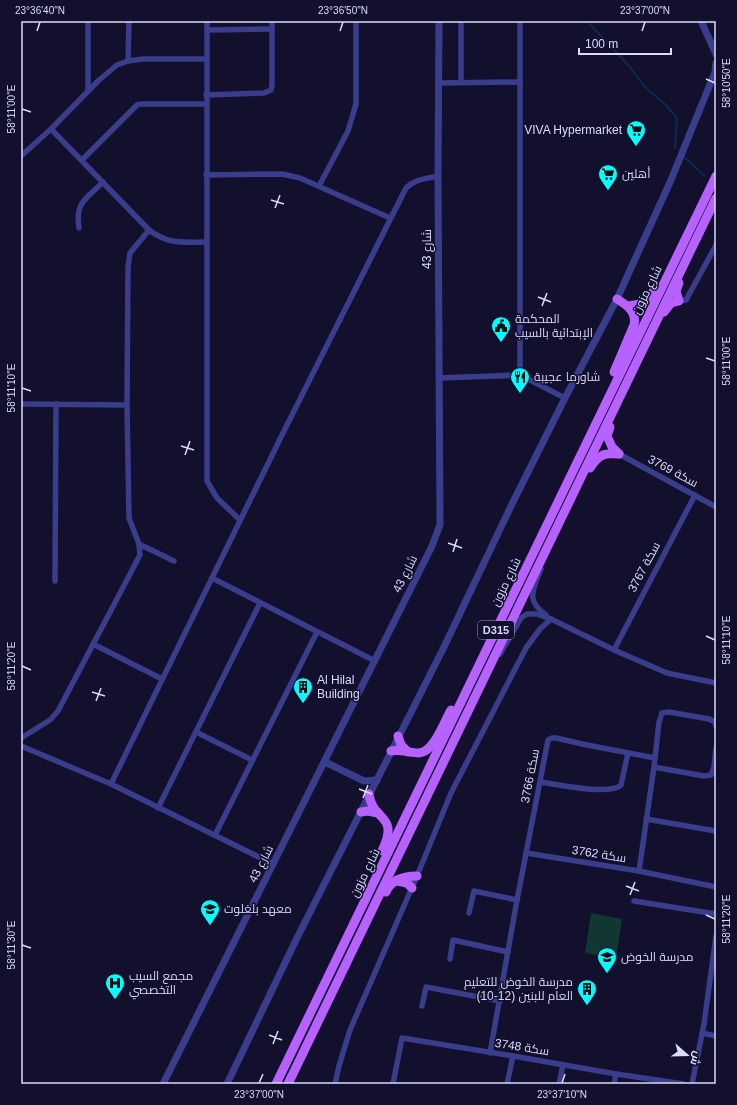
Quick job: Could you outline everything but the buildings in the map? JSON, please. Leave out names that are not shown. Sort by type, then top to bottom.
[{"type":"main road","name":"شارع مزون","points":[[276,1084],[716,176]]},
{"type":"main road","name":"شارع مزون","points":[[288,1084],[716,198]]},
{"type":"main road","points":[[628,306],[642,304],[648,300],[677,243],[690,230]]},
{"type":"main road","points":[[619,454],[612,447],[607,436],[635,367],[647,348],[666,310],[671,303],[679,301],[676,291],[686,267],[688,255]]},
{"type":"main road","points":[[606,404],[606,394],[609,385],[635,322],[634,314],[628,306],[617,299]]},
{"type":"main road","points":[[568,503],[595,460],[601,455],[607,453],[619,454]]},
{"type":"main road","points":[[391,751],[422,752],[432,746],[467,678],[477,669]]},
{"type":"main road","points":[[398,736],[408,752]]},
{"type":"main road","points":[[362,906],[367,886],[388,837],[387,824],[372,805],[369,794]]},
{"type":"main road","points":[[360,812],[368,811],[378,813]]},
{"type":"main road","points":[[359,938],[373,921],[388,887],[392,883],[407,877],[417,876]]},
{"type":"main road","points":[[397,881],[407,883],[412,888]]},
{"type":"street","points":[[88,21],[88,91]]},
{"type":"street","points":[[128,60],[129,21]]},
{"type":"street","points":[[207,21],[207,481],[217,498],[240,520]]},
{"type":"street","points":[[206,95],[269,92],[272,88],[272,21]]},
{"type":"street","points":[[318,186],[348,131],[356,104],[356,21]]},
{"type":"street","name":"شارع 43","points":[[162,1084],[325,762],[432,546],[440,525],[438,176],[440,83],[439,21]]},
{"type":"street","points":[[461,21],[461,82]]},
{"type":"street","points":[[520,21],[520,375]]},
{"type":"street","points":[[701,21],[716,54]]},
{"type":"street","points":[[207,30],[272,30]]},
{"type":"street","points":[[21,156],[117,65],[128,60],[206,59]]},
{"type":"street","points":[[227,1084],[297,938],[444,647],[512,504],[617,299],[671,180],[715,72],[716,63]]},
{"type":"street","points":[[440,83],[520,82]]},
{"type":"street","points":[[82,160],[137,105],[206,104]]},
{"type":"street","points":[[51,129],[149,230],[156,235],[174,242],[206,242]]},
{"type":"street","points":[[206,175],[282,174],[300,178],[390,218]]},
{"type":"street","points":[[110,784],[406,188],[412,182],[417,180],[438,176]]},
{"type":"street","points":[[79,228],[78,214],[81,204],[103,182]]},
{"type":"street","points":[[21,738],[50,720],[58,710],[140,555],[139,544],[129,518],[128,267],[130,253],[149,230]]},
{"type":"street","points":[[679,301],[686,300],[716,245]]},
{"type":"street","points":[[440,378],[520,375],[565,398]]},
{"type":"street","points":[[21,404],[128,405]]},
{"type":"street","points":[[55,581],[56,404]]},
{"type":"street","name":"سكة 3769","points":[[619,454],[716,507]]},
{"type":"street","name":"سكة 3767","points":[[614,650],[695,495]]},
{"type":"street","points":[[139,544],[174,561]]},
{"type":"street","points":[[549,544],[545,560],[532,594],[533,602],[536,608],[551,619]]},
{"type":"street","points":[[212,578],[375,660]]},
{"type":"street","points":[[158,808],[260,603]]},
{"type":"street","points":[[488,670],[498,657],[521,618],[527,614],[534,614],[551,619],[667,674],[716,683]]},
{"type":"street","points":[[335,1084],[343,1050],[350,1030],[412,888],[451,793],[494,707],[526,648],[540,629],[551,619]]},
{"type":"street","points":[[215,835],[317,632]]},
{"type":"street","points":[[93,644],[162,679]]},
{"type":"street","points":[[638,871],[654,768],[659,722],[662,712],[709,720],[715,722],[716,726]]},
{"type":"street","points":[[196,732],[252,760]]},
{"type":"street","name":"سكة 3766","points":[[526,853],[548,740],[556,738],[655,758]]},
{"type":"street","points":[[21,746],[110,784],[273,864]]},
{"type":"street","points":[[654,768],[704,776],[711,775],[714,767],[716,748]]},
{"type":"street","points":[[540,782],[597,790],[616,789],[621,785],[628,753]]},
{"type":"street","points":[[325,762],[364,781],[377,780]]},
{"type":"street","points":[[364,781],[369,794]]},
{"type":"street","points":[[646,819],[716,831]]},
{"type":"street","points":[[490,1053],[526,853]]},
{"type":"street","name":"سكة 3762","points":[[526,853],[638,871],[716,887]]},
{"type":"street","points":[[469,913],[474,891],[517,900]]},
{"type":"street","points":[[634,901],[716,914]]},
{"type":"street","points":[[692,1084],[713,981],[716,936]]},
{"type":"street","points":[[450,959],[453,940],[508,952]]},
{"type":"street","points":[[422,1006],[426,987],[500,1001]]},
{"type":"street","points":[[702,1033],[716,1036]]},
{"type":"street","name":"سكة 3748","points":[[393,1084],[402,1038],[669,1083],[684,1084]]},
{"type":"street","points":[[507,1084],[513,1056]]},
{"type":"street","points":[[560,1084],[563,1065]]},
{"type":"street","points":[[614,1084],[616,1074]]},
{"type":"green space","points":[[591,913],[622,919],[616,958],[585,953]]},
{"type":"waterway","points":[[587,21],[630,67],[644,86],[665,104],[677,118],[675,148]]},
{"type":"waterway","points":[[684,157],[705,176]]},
{"type":"place","name":"VIVA Hypermarket","points":[[636,147]]},
{"type":"place","name":"أهلين","points":[[608,191]]},
{"type":"place","name":"المحكمة الإبتدائية بالسيب","points":[[501,343]]},
{"type":"place","name":"شاورما عجيبة","points":[[520,394]]},
{"type":"place","name":"Al Hilal Building","points":[[303,704]]},
{"type":"place","name":"معهد بلغلوت","points":[[210,926]]},
{"type":"place","name":"مدرسة الخوض","points":[[607,974]]},
{"type":"place","name":"مجمع السيب التخصصي","points":[[115,1000]]},
{"type":"place","name":"مدرسة الخوض للتعليم العام للبنين (12-10)","points":[[587,1006]]}]
